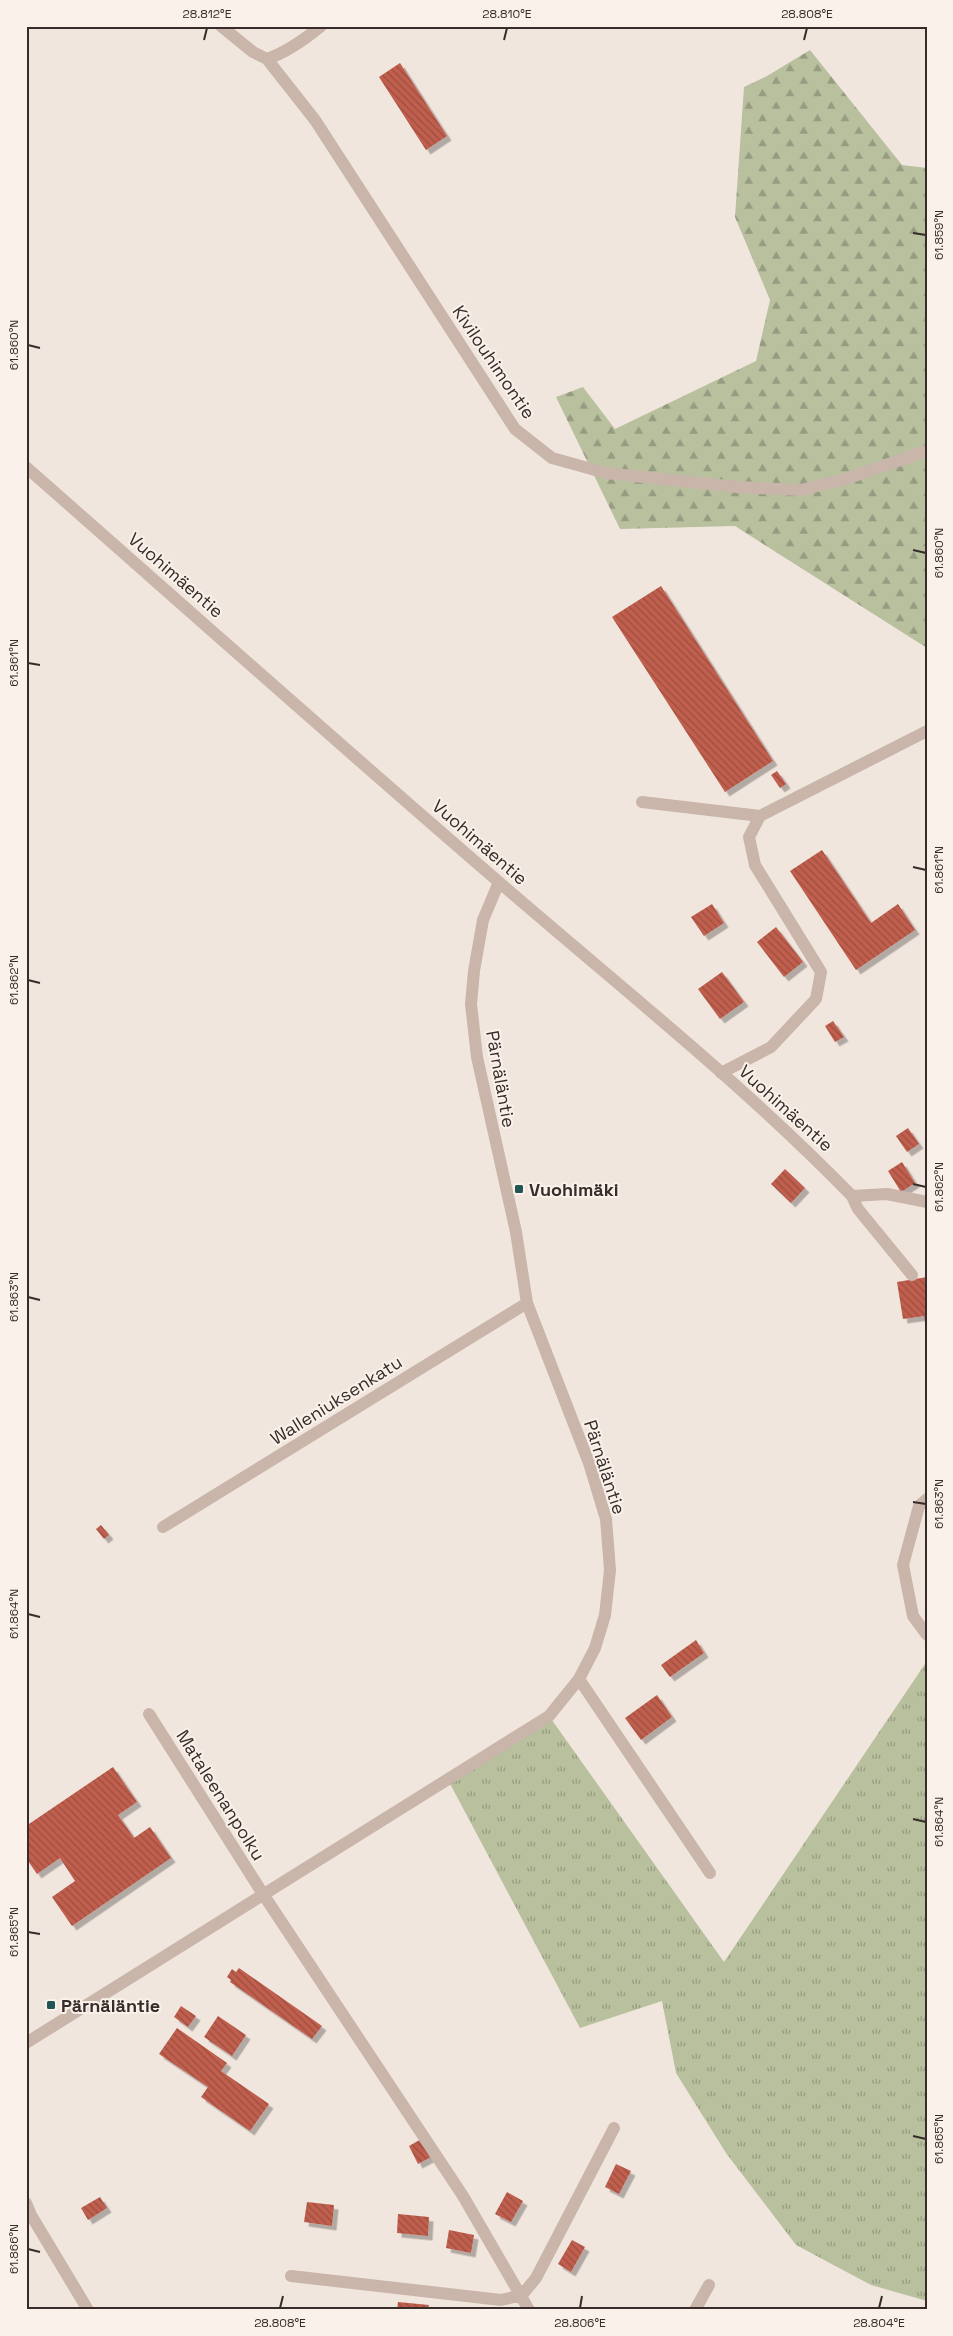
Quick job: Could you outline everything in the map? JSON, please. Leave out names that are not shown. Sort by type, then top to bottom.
[{"type":"street","points":[[221,26],[253,52],[267,59],[294,46],[321,26]]},
{"type":"street","name":"Kivilouhimontie","points":[[267,59],[315,120],[515,429],[552,458],[606,473],[737,487],[801,490],[845,479],[927,451]]},
{"type":"street","name":"Vuohimäentie","points":[[26,467],[499,882],[721,1073],[817,1160],[852,1196],[858,1209],[912,1275]]},
{"type":"street","points":[[642,802],[760,816],[927,731]]},
{"type":"street","points":[[721,1073],[771,1047],[816,999],[821,972],[755,865],[749,837],[760,816]]},
{"type":"street","name":"Pärnäläntie","points":[[26,2044],[549,1716],[579,1679],[595,1648],[605,1615],[610,1570],[606,1519],[589,1462],[527,1303],[516,1232],[477,1057],[471,1004],[474,971],[483,920],[499,882]]},
{"type":"street","points":[[852,1196],[887,1194],[927,1202]]},
{"type":"street","name":"Walleniuksenkatu","points":[[163,1527],[527,1303]]},
{"type":"street","points":[[927,1498],[919,1506],[903,1564],[913,1616],[927,1635]]},
{"type":"street","points":[[579,1679],[655,1795],[710,1873]]},
{"type":"street","name":"Mataleenanpolku","points":[[149,1714],[263,1894],[464,2196],[529,2310]]},
{"type":"street","points":[[291,2276],[501,2300],[522,2295],[536,2278],[614,2128]]},
{"type":"street","points":[[28,2212],[88,2310]]},
{"type":"street","points":[[695,2310],[709,2285]]},
{"type":"green space","points":[[810,50],[902,165],[927,168],[927,648],[735,526],[620,529],[556,397],[583,387],[615,429],[756,361],[770,300],[735,217],[744,87],[767,76]]},
{"type":"green space","points":[[927,1661],[927,2301],[871,2285],[796,2245],[726,2153],[676,2073],[662,2001],[580,2028],[448,1780],[549,1716],[724,1962]]},
{"type":"building","points":[[400,63],[447,136],[426,150],[379,77]]},
{"type":"building","points":[[661,586],[773,761],[725,792],[612,617]]},
{"type":"building","points":[[777,771],[786,784],[780,788],[771,775]]},
{"type":"building","points":[[822,850],[871,923],[898,904],[915,930],[856,970],[790,871]]},
{"type":"building","points":[[712,904],[724,923],[704,936],[691,917]]},
{"type":"building","points":[[776,927],[803,962],[784,977],[757,942]]},
{"type":"building","points":[[722,972],[744,1002],[720,1019],[698,989]]},
{"type":"building","points":[[833,1021],[844,1037],[835,1042],[825,1026]]},
{"type":"building","points":[[908,1128],[919,1144],[907,1152],[896,1136]]},
{"type":"building","points":[[902,1162],[915,1183],[901,1192],[888,1171]]},
{"type":"building","points":[[785,1169],[805,1188],[791,1203],[771,1184]]},
{"type":"building","points":[[927,1277],[927,1323],[925,1323],[924,1316],[903,1319],[897,1282]]},
{"type":"building","points":[[101,1525],[109,1535],[104,1539],[96,1529]]},
{"type":"building","points":[[696,1640],[704,1653],[670,1677],[661,1665]]},
{"type":"building","points":[[657,1695],[672,1717],[641,1740],[625,1718]]},
{"type":"building","points":[[113,1767],[137,1802],[118,1815],[134,1838],[150,1827],[171,1858],[72,1926],[52,1897],[75,1881],[60,1858],[37,1874],[26,1858],[26,1826]]},
{"type":"building","points":[[239,1968],[322,2026],[312,2039],[230,1982],[231,1980],[227,1977],[232,1969],[236,1972]]},
{"type":"building","points":[[181,2006],[196,2016],[188,2027],[174,2017]]},
{"type":"building","points":[[218,2016],[246,2035],[232,2056],[204,2037]]},
{"type":"building","points":[[177,2028],[227,2063],[221,2071],[269,2104],[250,2131],[201,2097],[208,2087],[159,2054]]},
{"type":"building","points":[[423,2138],[433,2156],[418,2164],[409,2146]]},
{"type":"building","points":[[616,2164],[631,2171],[619,2194],[605,2187]]},
{"type":"building","points":[[507,2192],[523,2201],[511,2222],[495,2214]]},
{"type":"building","points":[[100,2197],[107,2208],[88,2220],[81,2208]]},
{"type":"building","points":[[307,2202],[334,2205],[332,2226],[304,2222]]},
{"type":"building","points":[[398,2214],[429,2217],[428,2236],[397,2233]]},
{"type":"building","points":[[449,2230],[474,2235],[471,2253],[446,2248]]},
{"type":"building","points":[[572,2240],[585,2247],[571,2272],[558,2264]]},
{"type":"building","points":[[398,2302],[429,2305],[428,2310],[397,2310]]},
{"type":"place","name":"Vuohimäki","points":[[519,1189]]},
{"type":"place","name":"Pärnäläntie","points":[[51,2005]]}]
